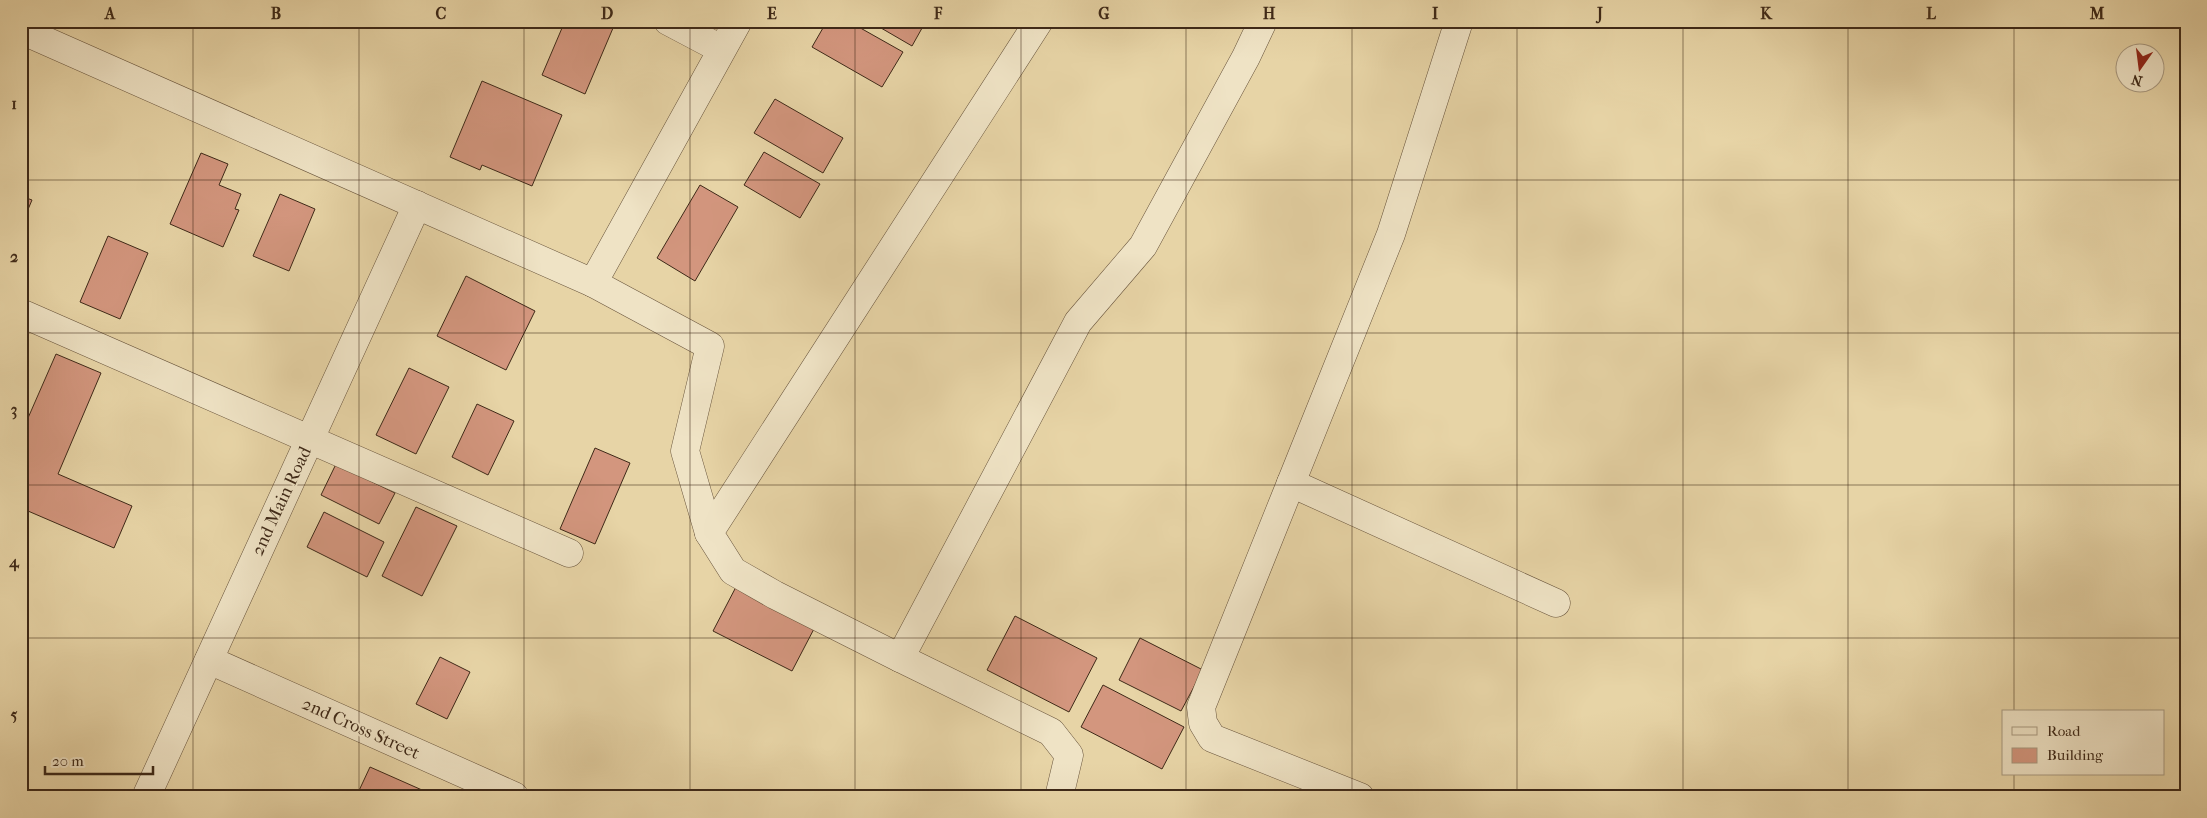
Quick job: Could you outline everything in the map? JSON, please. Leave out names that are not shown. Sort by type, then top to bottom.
[{"type":"street","points":[[668,21],[721,48]]},
{"type":"street","points":[[593,283],[721,48],[738,21]]},
{"type":"street","points":[[709,533],[1039,21]]},
{"type":"street","points":[[900,658],[1078,322],[1143,246],[1246,57],[1263,21]]},
{"type":"street","points":[[1360,797],[1212,738],[1203,723],[1201,707],[1391,234],[1459,21]]},
{"type":"street","points":[[21,30],[593,283],[710,346],[685,451],[709,533],[733,571],[775,595],[1051,732],[1069,755],[1060,797]]},
{"type":"street","name":"2nd Main Road","points":[[146,797],[417,205]]},
{"type":"street","points":[[21,313],[569,553]]},
{"type":"street","points":[[1291,483],[1556,603]]},
{"type":"street","name":"2nd Cross Street","points":[[209,660],[514,796]]},
{"type":"building","points":[[565,21],[616,21],[585,94],[542,75]]},
{"type":"building","points":[[827,21],[848,21],[903,52],[882,87],[812,47]]},
{"type":"building","points":[[869,21],[926,21],[912,46]]},
{"type":"building","points":[[482,81],[562,115],[532,186],[482,165],[480,170],[450,157]]},
{"type":"building","points":[[775,99],[843,138],[823,173],[754,133]]},
{"type":"building","points":[[764,152],[820,184],[800,218],[744,185]]},
{"type":"building","points":[[201,153],[228,164],[219,185],[241,194],[235,209],[239,210],[223,247],[170,224]]},
{"type":"building","points":[[700,185],[738,207],[695,281],[657,258]]},
{"type":"building","points":[[280,194],[315,209],[289,271],[253,256]]},
{"type":"building","points":[[21,196],[32,200],[21,226]]},
{"type":"building","points":[[108,236],[148,253],[120,319],[80,302]]},
{"type":"building","points":[[466,276],[535,311],[506,370],[437,336]]},
{"type":"building","points":[[56,354],[101,373],[58,474],[132,506],[114,548],[21,508],[21,434]]},
{"type":"building","points":[[409,368],[449,387],[416,454],[376,435]]},
{"type":"building","points":[[477,404],[514,421],[488,475],[452,457]]},
{"type":"building","points":[[595,448],[630,463],[595,544],[560,529]]},
{"type":"building","points":[[336,464],[395,493],[379,524],[321,495]]},
{"type":"building","points":[[416,507],[457,526],[422,596],[382,576]]},
{"type":"building","points":[[324,512],[384,542],[367,577],[307,547]]},
{"type":"building","points":[[737,585],[816,625],[792,671],[713,631]]},
{"type":"building","points":[[1015,616],[1097,658],[1069,712],[987,670]]},
{"type":"building","points":[[1140,638],[1203,670],[1181,711],[1119,680]]},
{"type":"building","points":[[440,657],[470,672],[447,719],[416,704]]},
{"type":"building","points":[[1103,685],[1184,727],[1162,769],[1081,727]]},
{"type":"building","points":[[370,767],[422,790],[419,797],[356,797]]}]
